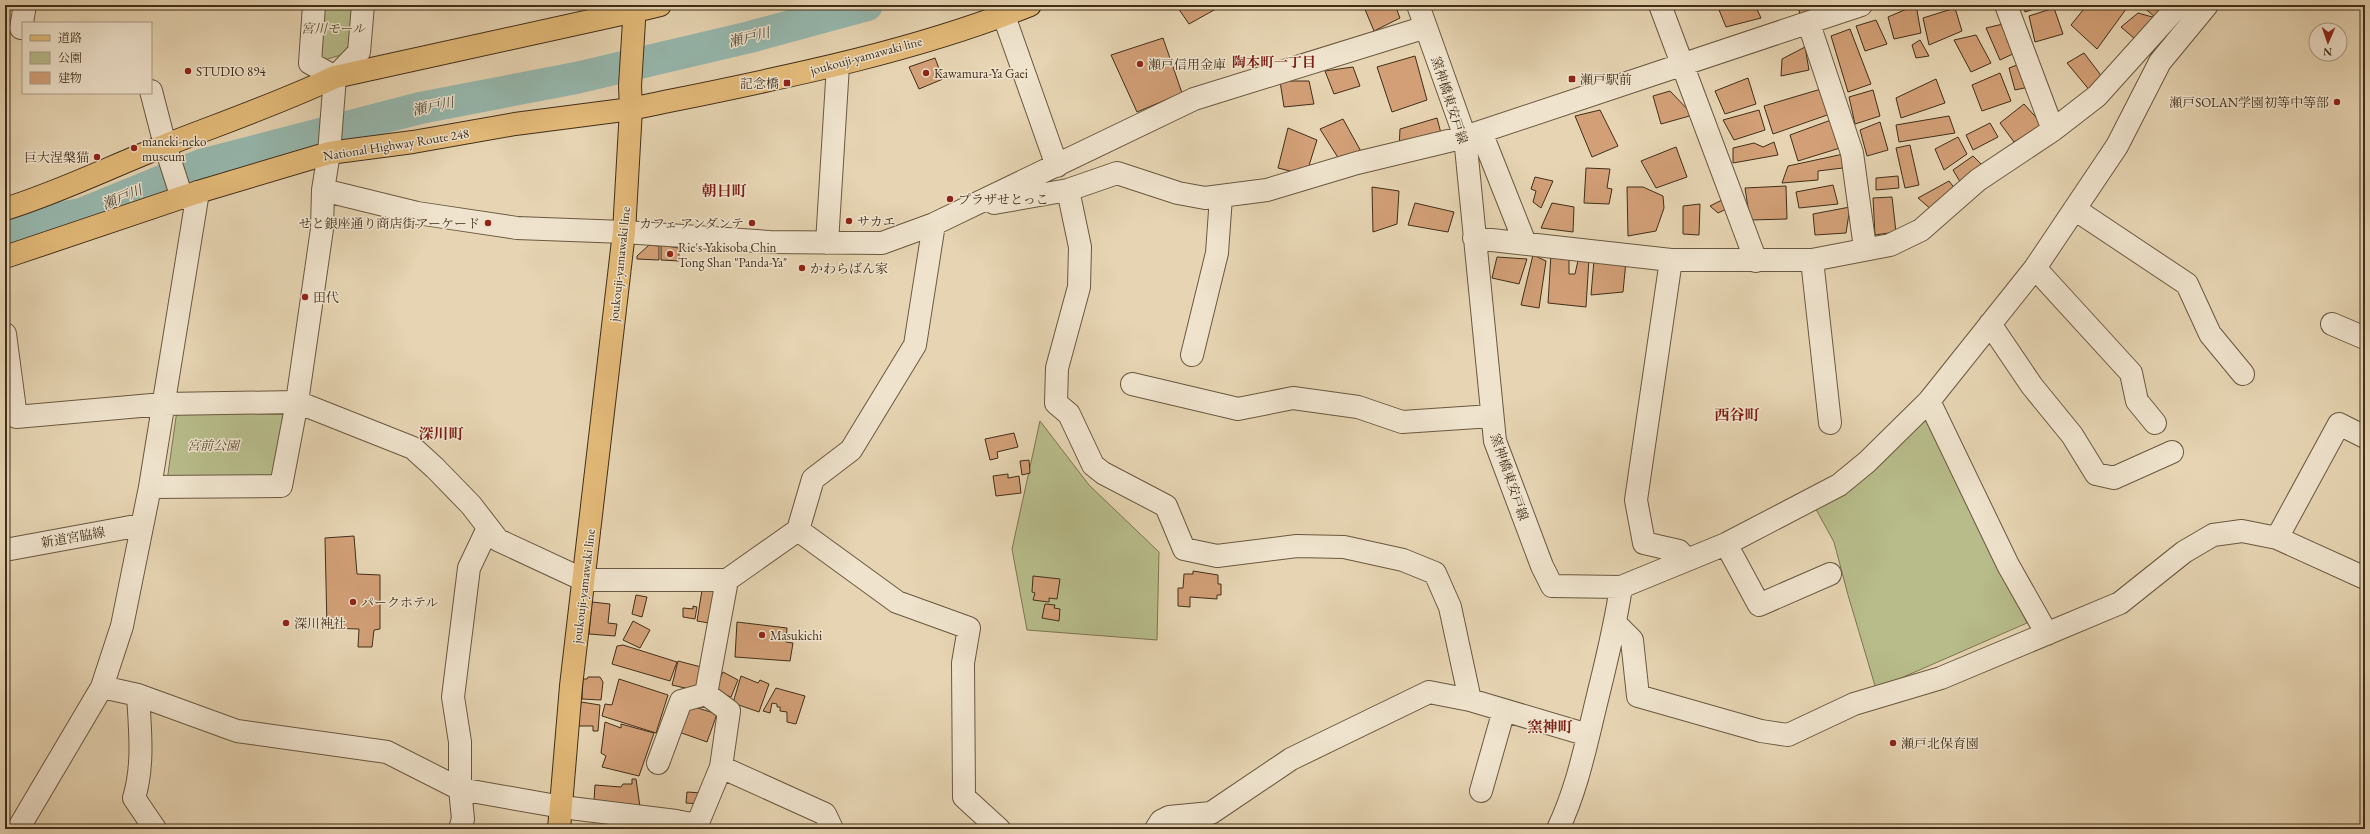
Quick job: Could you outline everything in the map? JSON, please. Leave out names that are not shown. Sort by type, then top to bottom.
[{"type":"main road","points":[[5,209],[166,150],[303,92],[634,15],[660,5]]},
{"type":"main road","name":"joukouji-yamawaki line","points":[[559,829],[571,686],[624,232],[631,109],[838,64],[1004,16],[1030,5]]},
{"type":"main road","points":[[631,109],[630,86],[634,15]]},
{"type":"main road","name":"National Highway Route 248","points":[[5,257],[186,192],[329,148],[413,142],[515,124],[631,109]]},
{"type":"street","points":[[16,27],[25,5]]},
{"type":"street","points":[[314,5],[310,63],[334,84]]},
{"type":"street","points":[[150,487],[281,486],[297,402],[322,229],[323,190],[329,148],[334,84],[359,52],[363,5]]},
{"type":"street","name":"窯神橋東安戸線","points":[[1418,5],[1426,27],[1473,134],[1474,238],[1495,441],[1542,566],[1552,586],[1621,586]]},
{"type":"street","points":[[1660,5],[1756,261]]},
{"type":"street","points":[[966,208],[1068,190],[1117,173],[1178,193],[1205,198],[1267,190],[1358,163],[1473,134],[1682,64],[1809,24],[1861,5]]},
{"type":"street","points":[[2006,5],[2053,130]]},
{"type":"street","points":[[1474,238],[1671,260],[1812,260],[1865,248],[1890,245],[1921,230],[1978,180],[2053,130],[2097,96],[2179,5]]},
{"type":"street","points":[[1558,829],[1572,799],[1616,624],[1621,586],[1726,544],[1839,485],[1867,462],[1928,400],[2035,268],[2076,210],[2117,146],[2160,62],[2207,5]]},
{"type":"street","points":[[1004,16],[1057,166]]},
{"type":"street","points":[[1809,24],[1852,153],[1865,248]]},
{"type":"street","points":[[323,190],[417,213],[517,228],[624,232],[770,242],[882,243],[934,224],[1194,99],[1426,27]]},
{"type":"street","points":[[827,243],[838,64]]},
{"type":"street","points":[[18,829],[102,687],[122,626],[141,525],[150,487],[163,404],[186,192],[166,150],[152,94]]},
{"type":"street","points":[[1473,134],[1525,243]]},
{"type":"street","points":[[1068,190],[1080,247],[1079,287],[1057,368],[1056,403],[1069,414],[1093,465],[1103,473],[1166,506],[1184,548],[1217,556],[1297,546],[1344,547],[1403,560],[1435,573],[1450,607],[1470,700]]},
{"type":"street","points":[[1192,355],[1217,253],[1221,197]]},
{"type":"street","points":[[2076,210],[2187,284],[2210,334],[2243,374]]},
{"type":"street","points":[[5,334],[16,417],[163,404],[297,402],[413,448],[466,500],[498,540],[584,580],[727,580],[798,530],[813,479],[851,450],[915,345],[934,224]]},
{"type":"street","points":[[1671,260],[1636,500],[1644,543],[1679,551],[1687,560]]},
{"type":"street","points":[[1812,260],[1830,423]]},
{"type":"street","points":[[2035,268],[2132,373],[2137,401],[2155,422]]},
{"type":"street","points":[[1990,324],[2032,386],[2072,435],[2096,474],[2114,478],[2172,452]]},
{"type":"street","points":[[2332,324],[2365,338]]},
{"type":"street","points":[[1132,384],[1238,409],[1294,398],[1358,407],[1402,422],[1492,416]]},
{"type":"street","points":[[1928,400],[2008,565],[2047,634]]},
{"type":"street","points":[[2277,538],[2339,424],[2365,437]]},
{"type":"street","name":"新道宮脇線","points":[[5,550],[141,525]]},
{"type":"street","points":[[460,829],[463,819],[460,788],[460,742],[453,697],[469,568],[488,528]]},
{"type":"street","points":[[798,530],[897,602],[969,628],[963,663],[964,797],[999,829]]},
{"type":"street","points":[[1616,624],[1632,640],[1638,696],[1761,731],[1788,735],[1854,704],[1941,678],[2120,603],[2184,552],[2213,535],[2242,531],[2277,538],[2365,578]]},
{"type":"street","points":[[1726,544],[1758,605],[1830,574]]},
{"type":"street","points":[[706,694],[727,580]]},
{"type":"street","points":[[102,687],[138,695],[237,731],[386,752],[460,788],[562,807],[674,825],[697,825],[721,767],[728,711],[706,694]]},
{"type":"street","points":[[1156,829],[1160,821],[1168,817],[1211,813],[1291,759],[1429,692],[1470,700],[1588,735]]},
{"type":"street","points":[[658,762],[681,701],[706,694]]},
{"type":"street","points":[[138,695],[140,742],[138,785],[134,798],[155,829]]},
{"type":"street","points":[[1481,791],[1504,710]]},
{"type":"street","points":[[721,767],[825,814],[832,829]]},
{"type":"green space","name":"宮川モール","points":[[316,5],[355,5],[351,52],[311,64]]},
{"type":"green space","name":"宮前公園","points":[[287,408],[274,479],[167,481],[177,410]]},
{"type":"green space","points":[[1928,413],[2027,623],[1876,689],[1834,542],[1812,502]]},
{"type":"green space","points":[[1040,421],[1089,485],[1159,552],[1157,640],[1027,630],[1012,549]]},
{"type":"building","points":[[1176,5],[1223,5],[1189,24]]},
{"type":"building","points":[[1366,5],[1395,5],[1400,18],[1374,31],[1364,7]]},
{"type":"building","points":[[1717,5],[1755,5],[1761,18],[1726,27]]},
{"type":"building","points":[[1797,5],[1819,5],[1823,16],[1803,23]]},
{"type":"building","points":[[1916,5],[1921,33],[1894,39],[1888,17]]},
{"type":"building","points":[[2023,5],[2046,5],[2025,12]]},
{"type":"building","points":[[2087,5],[2129,5],[2097,49],[2071,25]]},
{"type":"building","points":[[2141,5],[2167,5],[2156,18]]},
{"type":"building","points":[[1955,8],[1962,31],[1929,45],[1923,18]]},
{"type":"building","points":[[2054,8],[2063,34],[2035,42],[2029,16]]},
{"type":"building","points":[[2138,13],[2156,18],[2135,39],[2121,27]]},
{"type":"building","points":[[1876,20],[1887,44],[1865,51],[1856,26]]},
{"type":"building","points":[[2003,24],[2017,52],[2000,60],[1986,28]]},
{"type":"building","points":[[1850,29],[1871,84],[1848,92],[1831,36]]},
{"type":"building","points":[[1976,35],[1991,63],[1971,72],[1954,40]]},
{"type":"building","points":[[1163,38],[1182,93],[1137,112],[1111,55]]},
{"type":"building","points":[[1920,40],[1929,56],[1916,58],[1912,45]]},
{"type":"building","points":[[1805,47],[1809,70],[1781,76],[1782,59]]},
{"type":"building","points":[[2084,53],[2103,78],[2091,92],[2067,63]]},
{"type":"building","points":[[1415,56],[1427,100],[1392,112],[1377,67]]},
{"type":"building","name":"Kawamura-Ya Gaei","points":[[935,58],[943,79],[919,89],[909,67]]},
{"type":"building","points":[[2020,64],[2029,87],[2015,90],[2009,68]]},
{"type":"building","points":[[1353,67],[1360,86],[1334,94],[1325,71]]},
{"type":"building","points":[[2000,73],[2011,101],[1982,111],[1972,85]]},
{"type":"building","points":[[1748,78],[1756,104],[1725,114],[1715,91]]},
{"type":"building","points":[[1936,79],[1945,103],[1901,118],[1896,98]]},
{"type":"building","points":[[1280,81],[1309,81],[1314,104],[1284,107]]},
{"type":"building","points":[[1821,89],[1830,114],[1773,134],[1764,106]]},
{"type":"building","points":[[1873,90],[1880,116],[1855,124],[1849,97]]},
{"type":"building","points":[[1670,91],[1693,115],[1661,124],[1653,96]]},
{"type":"building","points":[[2024,104],[2043,125],[2014,142],[2000,123]]},
{"type":"building","points":[[1600,110],[1618,146],[1592,157],[1575,116]]},
{"type":"building","points":[[1759,110],[1765,130],[1734,140],[1723,120]]},
{"type":"building","points":[[1949,116],[1955,133],[1899,142],[1896,125]]},
{"type":"building","points":[[1437,118],[1443,141],[1399,149],[1400,129]]},
{"type":"building","points":[[1343,119],[1363,155],[1342,164],[1320,129]]},
{"type":"building","points":[[1831,120],[1840,148],[1798,161],[1790,135]]},
{"type":"building","points":[[1880,122],[1888,150],[1867,156],[1860,130]]},
{"type":"building","points":[[1990,123],[1998,137],[1973,150],[1966,135]]},
{"type":"building","points":[[1288,128],[1317,140],[1306,175],[1278,168]]},
{"type":"building","points":[[1958,137],[1967,154],[1944,170],[1935,149]]},
{"type":"building","points":[[1774,142],[1778,155],[1733,163],[1733,148],[1754,143],[1763,147]]},
{"type":"building","points":[[1910,145],[1919,185],[1905,188],[1896,148]]},
{"type":"building","points":[[1676,147],[1687,177],[1656,188],[1641,161]]},
{"type":"building","points":[[1848,153],[1851,167],[1818,171],[1818,180],[1782,183],[1788,166]]},
{"type":"building","points":[[1973,156],[1985,168],[1962,185],[1953,170]]},
{"type":"building","points":[[1586,168],[1610,169],[1607,188],[1612,189],[1609,204],[1584,203]]},
{"type":"building","points":[[1898,176],[1899,188],[1876,190],[1876,178]]},
{"type":"building","points":[[1535,177],[1553,181],[1541,208],[1533,202],[1536,191],[1531,189]]},
{"type":"building","points":[[1949,181],[1956,190],[1933,211],[1918,198]]},
{"type":"building","points":[[1833,185],[1838,204],[1799,208],[1796,192]]},
{"type":"building","points":[[1786,186],[1787,219],[1750,220],[1745,188]]},
{"type":"building","points":[[1372,187],[1399,191],[1397,224],[1373,232]]},
{"type":"building","points":[[1627,187],[1643,187],[1663,196],[1664,208],[1656,231],[1628,236]]},
{"type":"building","points":[[1892,197],[1896,232],[1875,235],[1873,198]]},
{"type":"building","points":[[1726,198],[1728,208],[1718,213],[1710,206]]},
{"type":"building","points":[[1415,203],[1454,212],[1448,232],[1408,225]]},
{"type":"building","points":[[1552,203],[1574,207],[1573,232],[1541,228]]},
{"type":"building","points":[[1700,204],[1699,235],[1683,234],[1683,206]]},
{"type":"building","points":[[1850,207],[1846,233],[1815,235],[1813,214]]},
{"type":"building","points":[[649,245],[659,246],[659,260],[637,259],[637,256]]},
{"type":"building","name":"Rie's Yakisoba Chin Tong Shan \"Panda-Ya\"","points":[[661,245],[679,248],[679,261],[661,260]]},
{"type":"building","points":[[1551,254],[1569,255],[1569,274],[1575,274],[1579,256],[1589,258],[1586,307],[1548,303]]},
{"type":"building","points":[[1533,255],[1546,261],[1539,308],[1521,305]]},
{"type":"building","points":[[1497,257],[1527,259],[1519,284],[1492,278]]},
{"type":"building","points":[[1594,260],[1626,261],[1623,292],[1591,295]]},
{"type":"building","points":[[1014,433],[1018,447],[997,452],[998,458],[990,460],[985,439]]},
{"type":"building","points":[[1029,460],[1030,473],[1022,475],[1020,461]]},
{"type":"building","points":[[1008,474],[1008,478],[1019,476],[1021,493],[996,496],[993,476]]},
{"type":"building","name":"パークホテル","points":[[354,536],[357,574],[380,575],[380,629],[374,630],[372,647],[358,647],[359,629],[327,628],[325,538]]},
{"type":"building","points":[[1193,571],[1218,575],[1218,584],[1221,584],[1221,595],[1217,595],[1217,599],[1190,597],[1190,607],[1178,606],[1178,588],[1183,588],[1184,574],[1193,574]]},
{"type":"building","points":[[1033,576],[1060,579],[1057,599],[1049,598],[1049,602],[1033,600],[1035,593],[1032,592]]},
{"type":"building","points":[[723,583],[715,624],[697,621],[703,584]]},
{"type":"building","points":[[636,595],[647,597],[642,617],[632,614]]},
{"type":"building","points":[[592,602],[610,604],[608,623],[617,624],[615,636],[589,634]]},
{"type":"building","points":[[1045,604],[1055,605],[1054,608],[1060,609],[1059,621],[1042,618]]},
{"type":"building","points":[[693,606],[697,607],[695,619],[683,617],[683,608],[693,609]]},
{"type":"building","points":[[633,621],[650,630],[640,648],[623,640]]},
{"type":"building","name":"Masukichi","points":[[737,622],[787,628],[786,642],[793,643],[790,661],[735,657]]},
{"type":"building","points":[[623,645],[677,662],[670,681],[612,664],[617,646]]},
{"type":"building","points":[[678,661],[705,668],[698,691],[672,685]]},
{"type":"building","points":[[723,672],[738,680],[731,697],[714,691]]},
{"type":"building","points":[[741,676],[758,683],[760,680],[769,684],[759,712],[733,703]]},
{"type":"building","points":[[588,677],[600,677],[603,682],[601,700],[582,699],[583,679],[587,679]]},
{"type":"building","points":[[619,679],[668,695],[656,733],[602,716],[605,704],[612,705]]},
{"type":"building","points":[[776,688],[805,696],[796,724],[787,722],[787,712],[780,711],[780,707],[777,707],[777,704],[772,703],[770,713],[763,711]]},
{"type":"building","points":[[581,702],[600,705],[598,731],[593,731],[593,726],[578,726]]},
{"type":"building","points":[[685,704],[717,714],[707,742],[676,731]]},
{"type":"building","points":[[605,722],[621,728],[621,724],[654,733],[639,776],[602,767],[606,756],[601,753]]},
{"type":"building","points":[[632,779],[636,779],[640,807],[594,801],[595,785],[621,787],[623,784],[632,784]]},
{"type":"building","points":[[687,792],[702,793],[701,804],[686,803]]},
{"type":"waterway","name":"瀬戸川","points":[[5,228],[81,214],[201,165],[420,108],[576,78],[750,37],[867,5]]},
{"type":"place","name":"瀬戸信用金庫","points":[[1140,64]]},
{"type":"place","name":"STUDIO 894","points":[[188,71]]},
{"type":"place","name":"Kawamura-Ya Gaei","points":[[926,73]]},
{"type":"place","name":"瀬戸駅前","points":[[1572,79]]},
{"type":"place","name":"記念橋","points":[[787,83]]},
{"type":"place","name":"瀬戸SOLAN学園初等中等部","points":[[2337,102]]},
{"type":"place","name":"maneki-neko museum","points":[[134,148]]},
{"type":"place","name":"巨大涅槃猫","points":[[97,157]]},
{"type":"place","name":"プラザせとっこ","points":[[950,199]]},
{"type":"place","name":"サカエ","points":[[849,221]]},
{"type":"place","name":"せと銀座通り商店街アーケード","points":[[488,223]]},
{"type":"place","name":"カフェ アンダンテ","points":[[752,223]]},
{"type":"place","name":"Rie's Yakisoba Chin Tong Shan \"Panda-Ya\"","points":[[670,254]]},
{"type":"place","name":"かわらばん家","points":[[802,268]]},
{"type":"place","name":"田代","points":[[305,297]]},
{"type":"place","name":"パークホテル","points":[[353,602]]},
{"type":"place","name":"深川神社","points":[[286,623]]},
{"type":"place","name":"Masukichi","points":[[762,635]]},
{"type":"place","name":"瀬戸北保育園","points":[[1893,743]]},
{"type":"district","name":"陶本町一丁目","points":[[1274,62]]},
{"type":"district","name":"朝日町","points":[[724,191]]},
{"type":"district","name":"西谷町","points":[[1737,415]]},
{"type":"district","name":"深川町","points":[[441,434]]},
{"type":"district","name":"窯神町","points":[[1550,727]]}]
